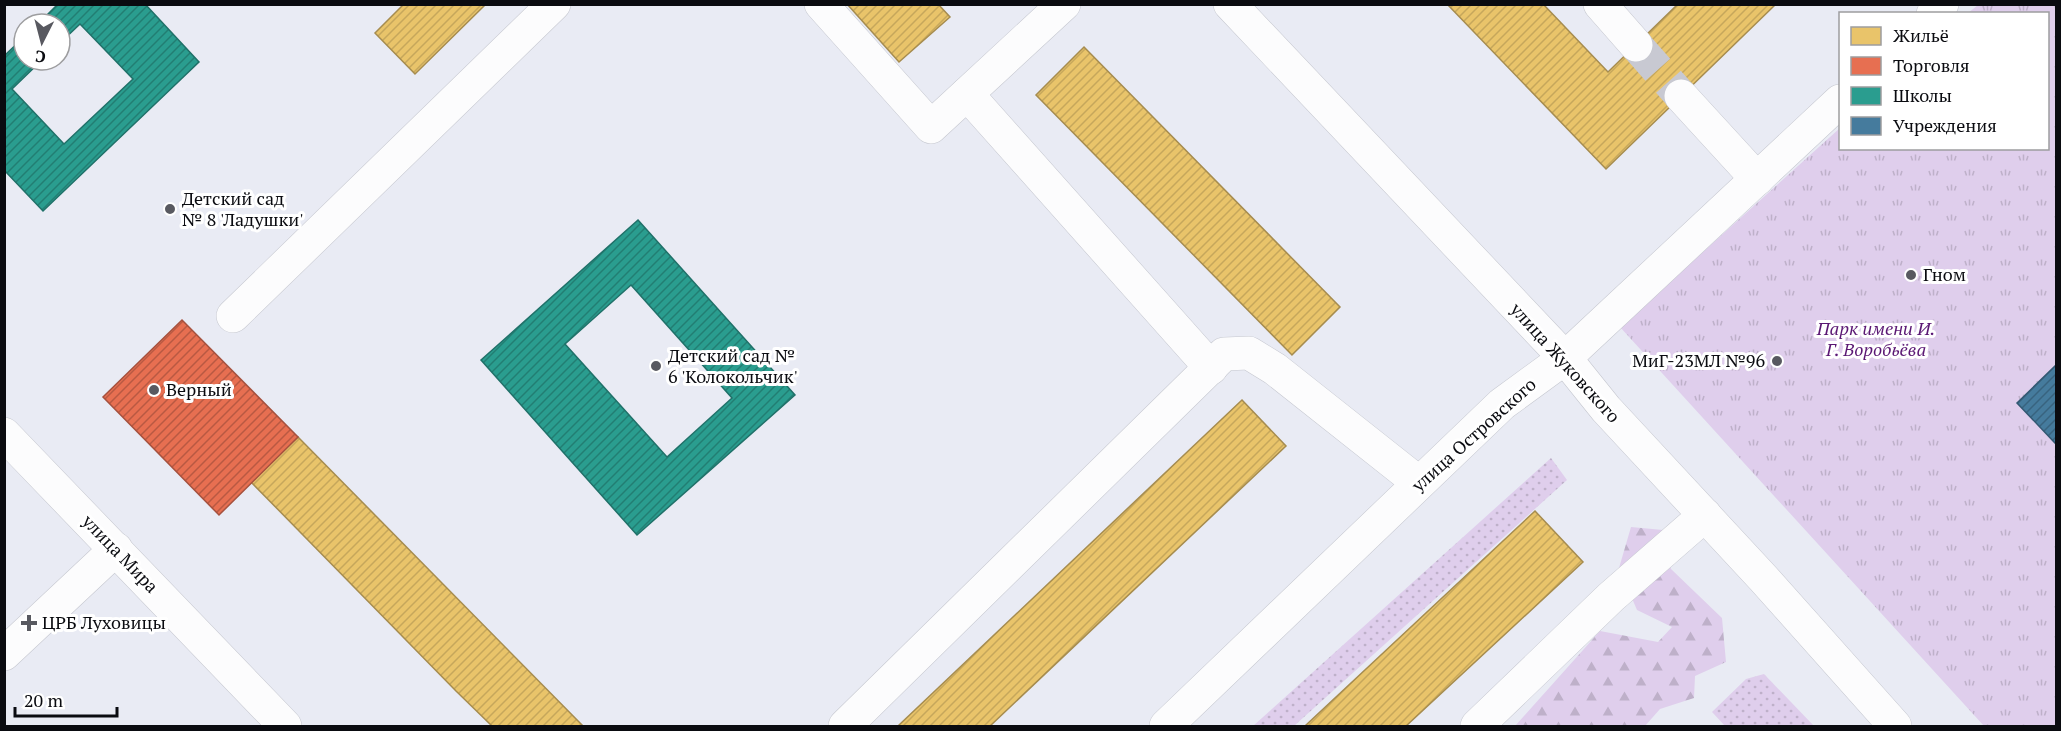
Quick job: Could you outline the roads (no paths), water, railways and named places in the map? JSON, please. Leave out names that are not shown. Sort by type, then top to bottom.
[{"type":"street","points":[[233,316],[554,4]]},
{"type":"street","points":[[821,4],[931,126],[1064,4]]},
{"type":"street","name":"улица Жуковского","points":[[1230,4],[1564,358],[1606,409],[1895,726]]},
{"type":"street","points":[[1600,4],[1636,45]]},
{"type":"street","points":[[967,94],[1211,368]]},
{"type":"street","points":[[1681,96],[1757,179]]},
{"type":"street","name":"улица Островского","points":[[1166,726],[1502,404],[1564,358],[1839,102]]},
{"type":"street","points":[[845,726],[1224,354],[1249,353],[1275,369],[1419,483]]},
{"type":"street","name":"улица Мира","points":[[4,434],[285,726]]},
{"type":"street","points":[[1477,726],[1611,597],[1705,515]]},
{"type":"street","points":[[4,654],[116,549]]},
{"type":"tunnel","points":[[1636,45],[1681,96]]},
{"type":"place","name":"Детский сад № 8 'Ладушки'","points":[[170,209]]},
{"type":"place","name":"Гном","points":[[1911,275]]},
{"type":"place","name":"МиГ-23МЛ №96","points":[[1777,361]]},
{"type":"place","name":"Детский сад № 6 'Колокольчик'","points":[[656,366]]},
{"type":"place","name":"Верный","points":[[154,390]]},
{"type":"place","name":"ЦРБ Луховицы","points":[[29,623]]},
{"type":"park label","name":"Парк имени И. Г. Воробьёва","points":[[1876,339]]}]
